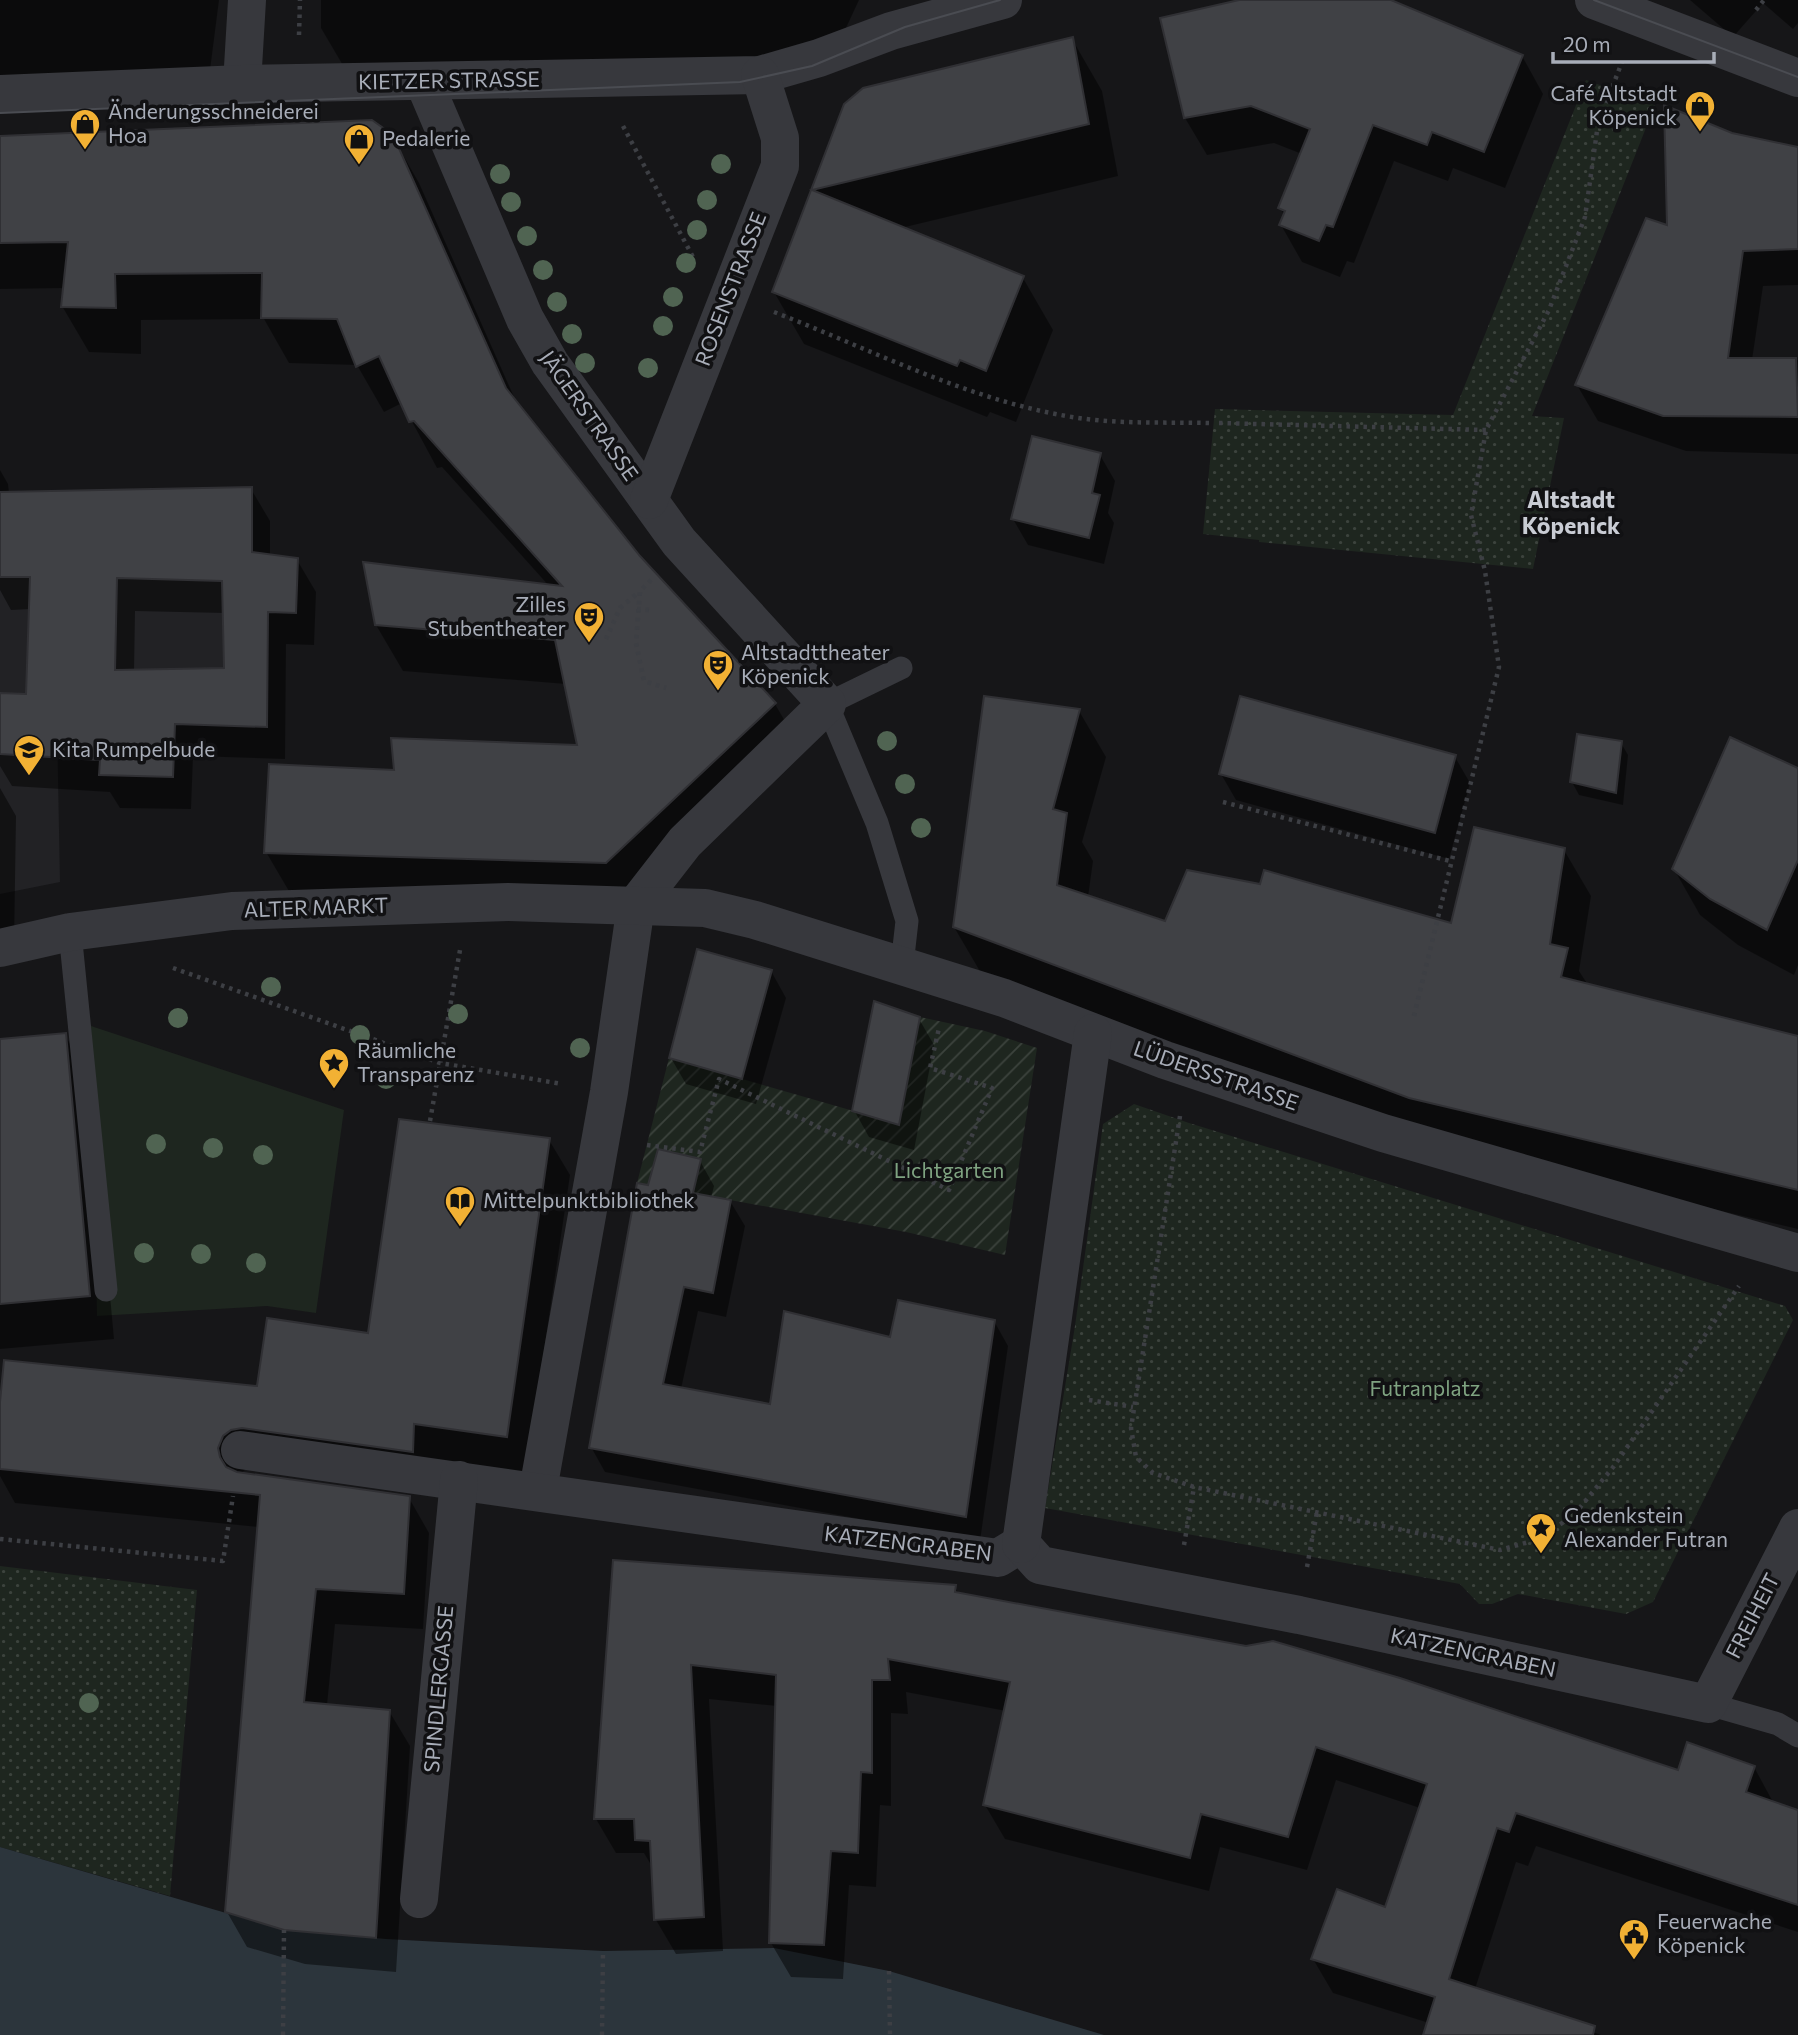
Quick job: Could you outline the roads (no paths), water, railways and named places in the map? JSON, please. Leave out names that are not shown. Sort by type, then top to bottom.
[{"type":"street","points":[[242,84],[247,0]]},
{"type":"street","name":"KIETZER STRASSE","points":[[0,93],[242,84],[761,75],[819,58],[888,16],[1003,0]]},
{"type":"street","points":[[1594,0],[1798,78]]},
{"type":"street","name":"ROSENSTRASSE","points":[[649,500],[782,157],[780,138],[761,75]]},
{"type":"street","name":"JÄGERSTRASSE","points":[[424,82],[537,341],[580,406],[685,549],[827,704]]},
{"type":"street","points":[[538,1490],[609,1092],[636,905],[685,842],[827,704]]},
{"type":"street","name":"ALTER MARKT","points":[[0,948],[70,932],[232,911],[465,904],[636,905]]},
{"type":"street","name":"LÜDERSSTRASSE","points":[[636,905],[705,908],[902,965],[1004,998],[1093,1033],[1383,1133],[1783,1249]]},
{"type":"street","points":[[1021,1544],[1093,1033]]},
{"type":"street","name":"KATZENGRABEN","points":[[240,1450],[538,1490],[998,1558],[1021,1544],[1040,1565],[1298,1615],[1708,1704]]},
{"type":"street","name":"SPINDLERGASSE","points":[[419,1899],[459,1480]]},
{"type":"street","name":"FREIHEIT","points":[[1708,1704],[1798,1528]]},
{"type":"lane","points":[[901,668],[827,704],[877,823],[907,921],[902,965]]},
{"type":"lane","points":[[70,932],[106,1290]]},
{"type":"lane","points":[[1708,1704],[1778,1724],[1798,1736]]},
{"type":"tram line","points":[[0,113],[740,82],[812,66],[905,27],[1000,0]]},
{"type":"tram line","points":[[1594,0],[1798,77]]},
{"type":"place","name":"Café Altstadt Köpenick","points":[[1700,133]]},
{"type":"place","name":"Änderungsschneiderei Hoa","points":[[85,151]]},
{"type":"place","name":"Pedalerie","points":[[359,166]]},
{"type":"place","name":"Zilles Stubentheater","points":[[589,644]]},
{"type":"place","name":"Altstadttheater Köpenick","points":[[718,692]]},
{"type":"place","name":"Kita Rumpelbude","points":[[29,777]]},
{"type":"place","name":"Räumliche Transparenz","points":[[334,1090]]},
{"type":"place","name":"Mittelpunktbibliothek","points":[[460,1228]]},
{"type":"place","name":"Gedenkstein Alexander Futran","points":[[1541,1555]]},
{"type":"place","name":"Feuerwache Köpenick","points":[[1634,1961]]},
{"type":"district","name":"Altstadt Köpenick","points":[[1571,513]]},
{"type":"park label","name":"Lichtgarten","points":[[949,1171]]},
{"type":"park label","name":"Futranplatz","points":[[1425,1389]]}]
